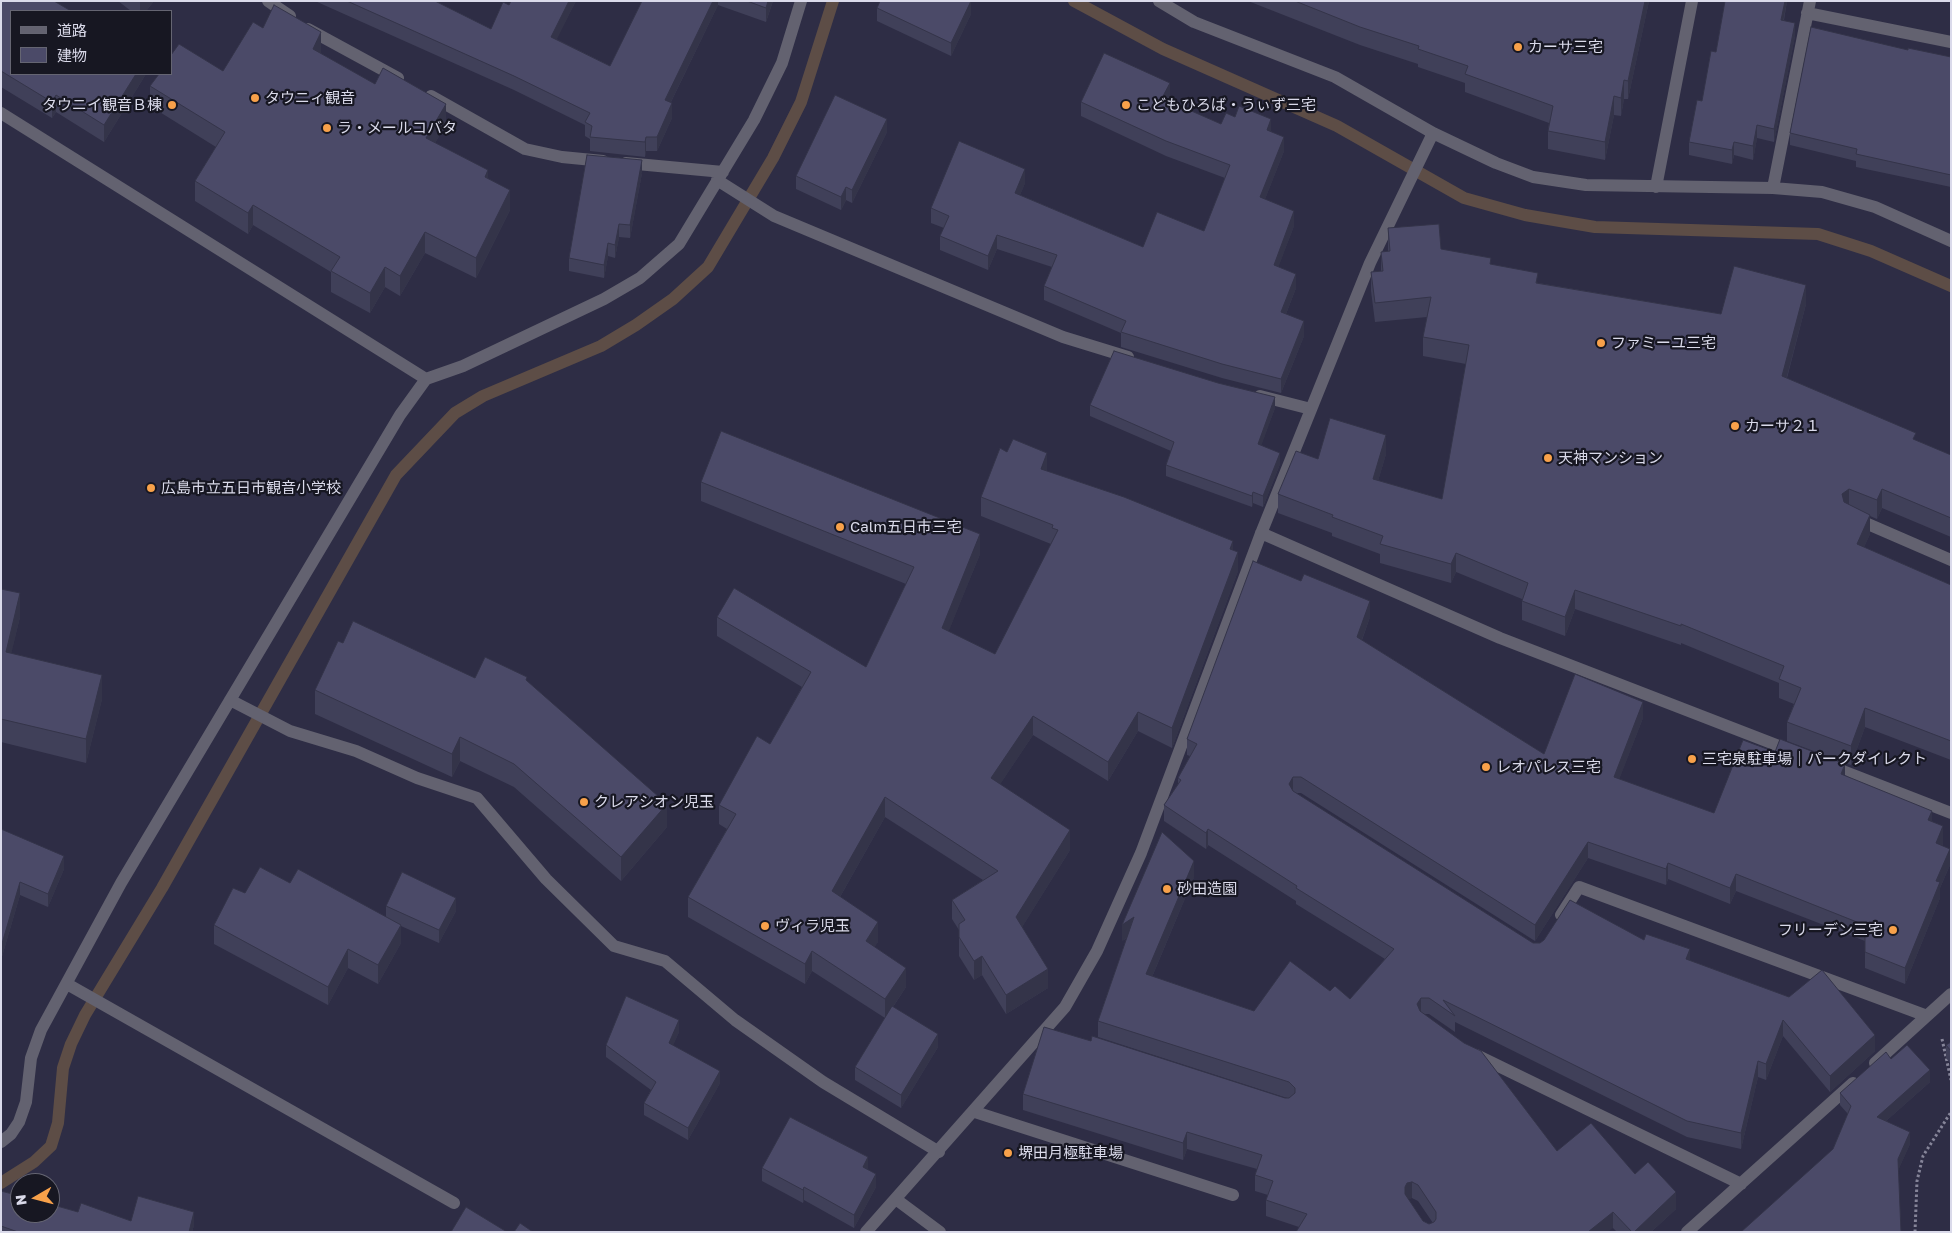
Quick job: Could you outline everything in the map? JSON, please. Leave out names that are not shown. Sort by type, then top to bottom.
[{"type":"street","points":[[268,1],[318,36],[525,149],[562,157],[720,176],[734,189],[774,216],[1063,337],[1137,360]]},
{"type":"street","points":[[1,1142],[11,1134],[19,1122],[26,1102],[35,1049],[41,1030],[121,883],[378,450],[426,378],[463,366],[604,300],[640,278],[679,244],[754,120],[782,63],[801,1]]},
{"type":"street","points":[[1158,1],[1194,22],[1335,77],[1433,133],[1496,163],[1534,177],[1586,185],[1774,188],[1822,192],[1875,206],[1951,241]]},
{"type":"street","points":[[1656,187],[1692,1]]},
{"type":"street","points":[[1774,188],[1809,7],[1951,42]]},
{"type":"street","points":[[1,114],[426,378]]},
{"type":"street","points":[[866,1232],[1051,1030],[1097,951],[1141,853],[1262,533],[1370,263],[1433,133]]},
{"type":"street","points":[[1248,393],[1311,408]]},
{"type":"street","points":[[1850,516],[1951,560]]},
{"type":"street","points":[[1262,533],[1500,638],[1519,643],[1802,755]]},
{"type":"street","points":[[230,700],[278,726],[356,751],[417,778],[477,798],[546,879],[614,946],[665,961],[736,1020],[823,1082],[939,1152]]},
{"type":"street","points":[[1821,762],[1951,813]]},
{"type":"street","points":[[1553,928],[1579,887],[1931,1012]]},
{"type":"street","points":[[67,984],[106,1008],[454,1203]]},
{"type":"street","points":[[1687,1232],[1951,994]]},
{"type":"street","points":[[1462,1047],[1741,1184]]},
{"type":"street","points":[[974,1112],[1233,1195]]},
{"type":"street","points":[[897,1200],[940,1232]]},
{"type":"path","points":[[1931,1012],[1951,1080]]},
{"type":"path","points":[[1916,1232],[1917,1181],[1923,1156],[1951,1112]]},
{"type":"building","points":[[1,1],[54,1],[69,10],[10,10],[10,75],[135,75],[104,125],[56,95],[52,102],[1,71]]},
{"type":"building","points":[[347,1],[435,1],[491,29],[503,2],[509,5],[511,1],[569,1],[551,37],[610,66],[642,1],[713,1],[665,100],[672,103],[657,137],[646,137],[645,142],[590,137],[592,126],[585,122],[590,113],[514,76]]},
{"type":"building","points":[[747,1],[768,1],[766,8]]},
{"type":"building","points":[[880,1],[971,1],[951,43],[877,8]]},
{"type":"building","points":[[1295,1],[1645,1],[1628,81],[1624,80],[1621,98],[1614,96],[1605,142],[1548,131],[1553,106],[1465,74],[1468,66],[1418,49],[1419,46],[1360,27]]},
{"type":"building","points":[[1725,1],[1785,1],[1781,20],[1795,23],[1774,129],[1757,125],[1753,146],[1734,142],[1732,150],[1689,142],[1697,100],[1702,101],[1711,51],[1716,52]]},
{"type":"building","points":[[274,5],[321,32],[313,49],[375,84],[383,68],[446,104],[426,138],[488,170],[485,177],[510,190],[476,258],[425,232],[400,276],[385,267],[370,293],[331,271],[340,257],[253,205],[248,213],[195,181],[225,132],[150,86],[158,75],[172,75],[172,54],[179,44],[223,71],[253,22],[263,28]]},
{"type":"building","points":[[1811,27],[1908,50],[1908,48],[1951,57],[1951,175],[1856,154],[1857,149],[1790,133]]},
{"type":"building","points":[[1104,53],[1170,83],[1162,98],[1221,124],[1226,113],[1235,117],[1239,106],[1271,119],[1267,130],[1284,137],[1260,197],[1294,211],[1274,265],[1296,274],[1281,312],[1304,321],[1281,379],[1222,364],[1121,332],[1126,321],[1044,286],[1057,255],[997,235],[988,256],[940,236],[949,216],[931,208],[959,141],[1025,169],[1015,193],[1143,247],[1157,212],[1204,231],[1230,165],[1166,141],[1081,102]]},
{"type":"building","points":[[835,95],[887,119],[852,190],[846,187],[841,197],[796,176]]},
{"type":"building","points":[[587,155],[642,160],[630,225],[619,224],[615,245],[608,243],[604,265],[569,258]]},
{"type":"building","points":[[1439,224],[1441,249],[1491,258],[1490,264],[1538,273],[1536,283],[1721,314],[1734,266],[1806,285],[1782,376],[1916,433],[1913,439],[1951,455],[1951,518],[1882,489],[1877,500],[1849,489],[1842,494],[1844,502],[1870,515],[1857,544],[1951,585],[1951,741],[1865,708],[1851,746],[1787,722],[1801,688],[1779,679],[1784,666],[1681,624],[1681,626],[1575,590],[1565,617],[1522,601],[1528,583],[1456,553],[1451,564],[1380,544],[1383,536],[1278,494],[1296,451],[1318,459],[1330,418],[1386,435],[1373,479],[1442,499],[1469,345],[1423,337],[1431,297],[1375,303],[1371,272],[1383,271],[1381,252],[1390,251],[1388,228]]},
{"type":"building","points":[[1114,351],[1218,383],[1275,397],[1258,444],[1280,453],[1263,496],[1253,492],[1252,496],[1166,465],[1174,442],[1090,405]]},
{"type":"building","points":[[721,431],[980,534],[942,628],[995,654],[1058,530],[1052,528],[1053,525],[981,497],[1000,448],[1007,452],[1013,439],[1047,453],[1041,469],[1124,497],[1233,541],[1230,549],[1238,552],[1172,728],[1138,712],[1108,762],[1033,716],[991,778],[1070,830],[1016,917],[1048,969],[1006,995],[982,956],[974,961],[959,937],[959,924],[965,920],[952,900],[998,871],[885,797],[832,891],[878,922],[866,941],[906,968],[885,999],[812,951],[805,964],[688,897],[736,814],[719,805],[757,736],[770,744],[811,672],[717,617],[734,588],[866,667],[914,567],[701,482]]},
{"type":"building","points":[[1253,561],[1301,581],[1304,574],[1370,601],[1357,637],[1544,754],[1575,674],[1643,702],[1614,777],[1714,813],[1743,740],[1775,752],[1780,739],[1845,764],[1841,774],[1932,811],[1928,820],[1943,826],[1936,843],[1950,849],[1936,881],[1940,882],[1905,968],[1865,952],[1865,934],[1872,928],[1736,874],[1730,888],[1668,863],[1666,869],[1588,842],[1535,925],[1301,777],[1293,777],[1289,784],[1293,791],[1533,943],[1540,943],[1544,940],[1570,900],[1644,940],[1646,934],[1690,949],[1686,959],[1789,997],[1822,970],[1875,1035],[1830,1076],[1783,1020],[1766,1064],[1758,1061],[1741,1133],[1687,1121],[1443,1000],[1455,1016],[1429,998],[1421,998],[1417,1004],[1420,1011],[1464,1043],[1481,1051],[1557,1151],[1591,1123],[1635,1174],[1648,1162],[1676,1192],[1634,1232],[1613,1212],[1588,1232],[1296,1232],[1307,1214],[1266,1200],[1273,1181],[1255,1175],[1262,1155],[1187,1132],[1183,1143],[1023,1094],[1044,1027],[1091,1041],[1092,1036],[1285,1098],[1289,1098],[1295,1093],[1295,1088],[1289,1082],[1098,1021],[1134,917],[1122,925],[1162,832],[1194,861],[1146,974],[1254,1011],[1290,961],[1330,991],[1335,986],[1350,999],[1394,949],[1296,888],[1297,886],[1208,829],[1206,833],[1164,805],[1181,780],[1178,778],[1197,744],[1187,739]],"holes":[[[1412,1182],[1418,1185],[1436,1212],[1436,1219],[1429,1224],[1423,1221],[1405,1194],[1407,1183]]]},
{"type":"building","points":[[1,589],[20,593],[6,652],[102,675],[86,739],[1,719]]},
{"type":"building","points":[[353,621],[475,678],[485,657],[527,677],[526,680],[667,804],[621,857],[514,764],[460,737],[452,754],[315,690],[338,641],[343,643]]},
{"type":"building","points":[[1,829],[64,856],[48,894],[20,882],[1,947]]},
{"type":"building","points":[[260,867],[290,883],[298,869],[401,925],[378,965],[348,949],[328,987],[214,925],[233,888],[245,893]]},
{"type":"building","points":[[402,872],[456,898],[439,930],[386,906]]},
{"type":"building","points":[[626,996],[679,1020],[669,1043],[720,1071],[688,1128],[644,1103],[656,1082],[606,1045]]},
{"type":"building","points":[[892,1006],[938,1034],[901,1095],[855,1067]]},
{"type":"building","points":[[1951,1042],[1951,1051],[1946,1045]]},
{"type":"building","points":[[1907,1045],[1930,1070],[1877,1117],[1910,1132],[1898,1159],[1901,1232],[1741,1232],[1833,1149],[1851,1106],[1840,1093],[1886,1052],[1891,1059]]},
{"type":"building","points":[[790,1117],[868,1157],[863,1167],[876,1174],[854,1215],[804,1187],[803,1190],[762,1168]]},
{"type":"building","points":[[1,1191],[10,1193],[10,1223],[60,1223],[60,1207],[78,1212],[81,1203],[131,1221],[138,1196],[194,1212],[189,1232],[18,1232],[1,1226]]},
{"type":"building","points":[[466,1207],[507,1232],[451,1232]]},
{"type":"building","points":[[520,1223],[533,1232],[514,1232]]},
{"type":"waterway","points":[[1,1183],[34,1162],[51,1146],[58,1123],[63,1068],[71,1044],[85,1015],[162,888],[396,475],[455,413],[483,396],[601,346],[636,325],[673,299],[708,267],[773,158],[801,102],[833,1]]},
{"type":"waterway","points":[[1074,1],[1163,49],[1337,126],[1464,198],[1525,215],[1595,227],[1818,234],[1871,251],[1951,286]]},
{"type":"place","name":"カーサ三宅","points":[[1518,47]]},
{"type":"place","name":"タウニィ観音","points":[[255,98]]},
{"type":"place","name":"タウニイ観音Ｂ棟","points":[[172,105]]},
{"type":"place","name":"こどもひろば・うぃず三宅","points":[[1126,105]]},
{"type":"place","name":"ラ・メールコバタ","points":[[327,128]]},
{"type":"place","name":"ファミーユ三宅","points":[[1601,343]]},
{"type":"place","name":"カーサ２１","points":[[1735,426]]},
{"type":"place","name":"天神マンション","points":[[1548,458]]},
{"type":"place","name":"広島市立五日市観音小学校","points":[[151,488]]},
{"type":"place","name":"Calm五日市三宅","points":[[840,527]]},
{"type":"place","name":"三宅泉駐車場｜パークダイレクト","points":[[1692,759]]},
{"type":"place","name":"レオパレス三宅","points":[[1486,767]]},
{"type":"place","name":"クレアシオン児玉","points":[[584,802]]},
{"type":"place","name":"砂田造園","points":[[1167,889]]},
{"type":"place","name":"ヴィラ児玉","points":[[765,926]]},
{"type":"place","name":"フリーデン三宅","points":[[1893,930]]},
{"type":"place","name":"堺田月極駐車場","points":[[1008,1153]]}]
